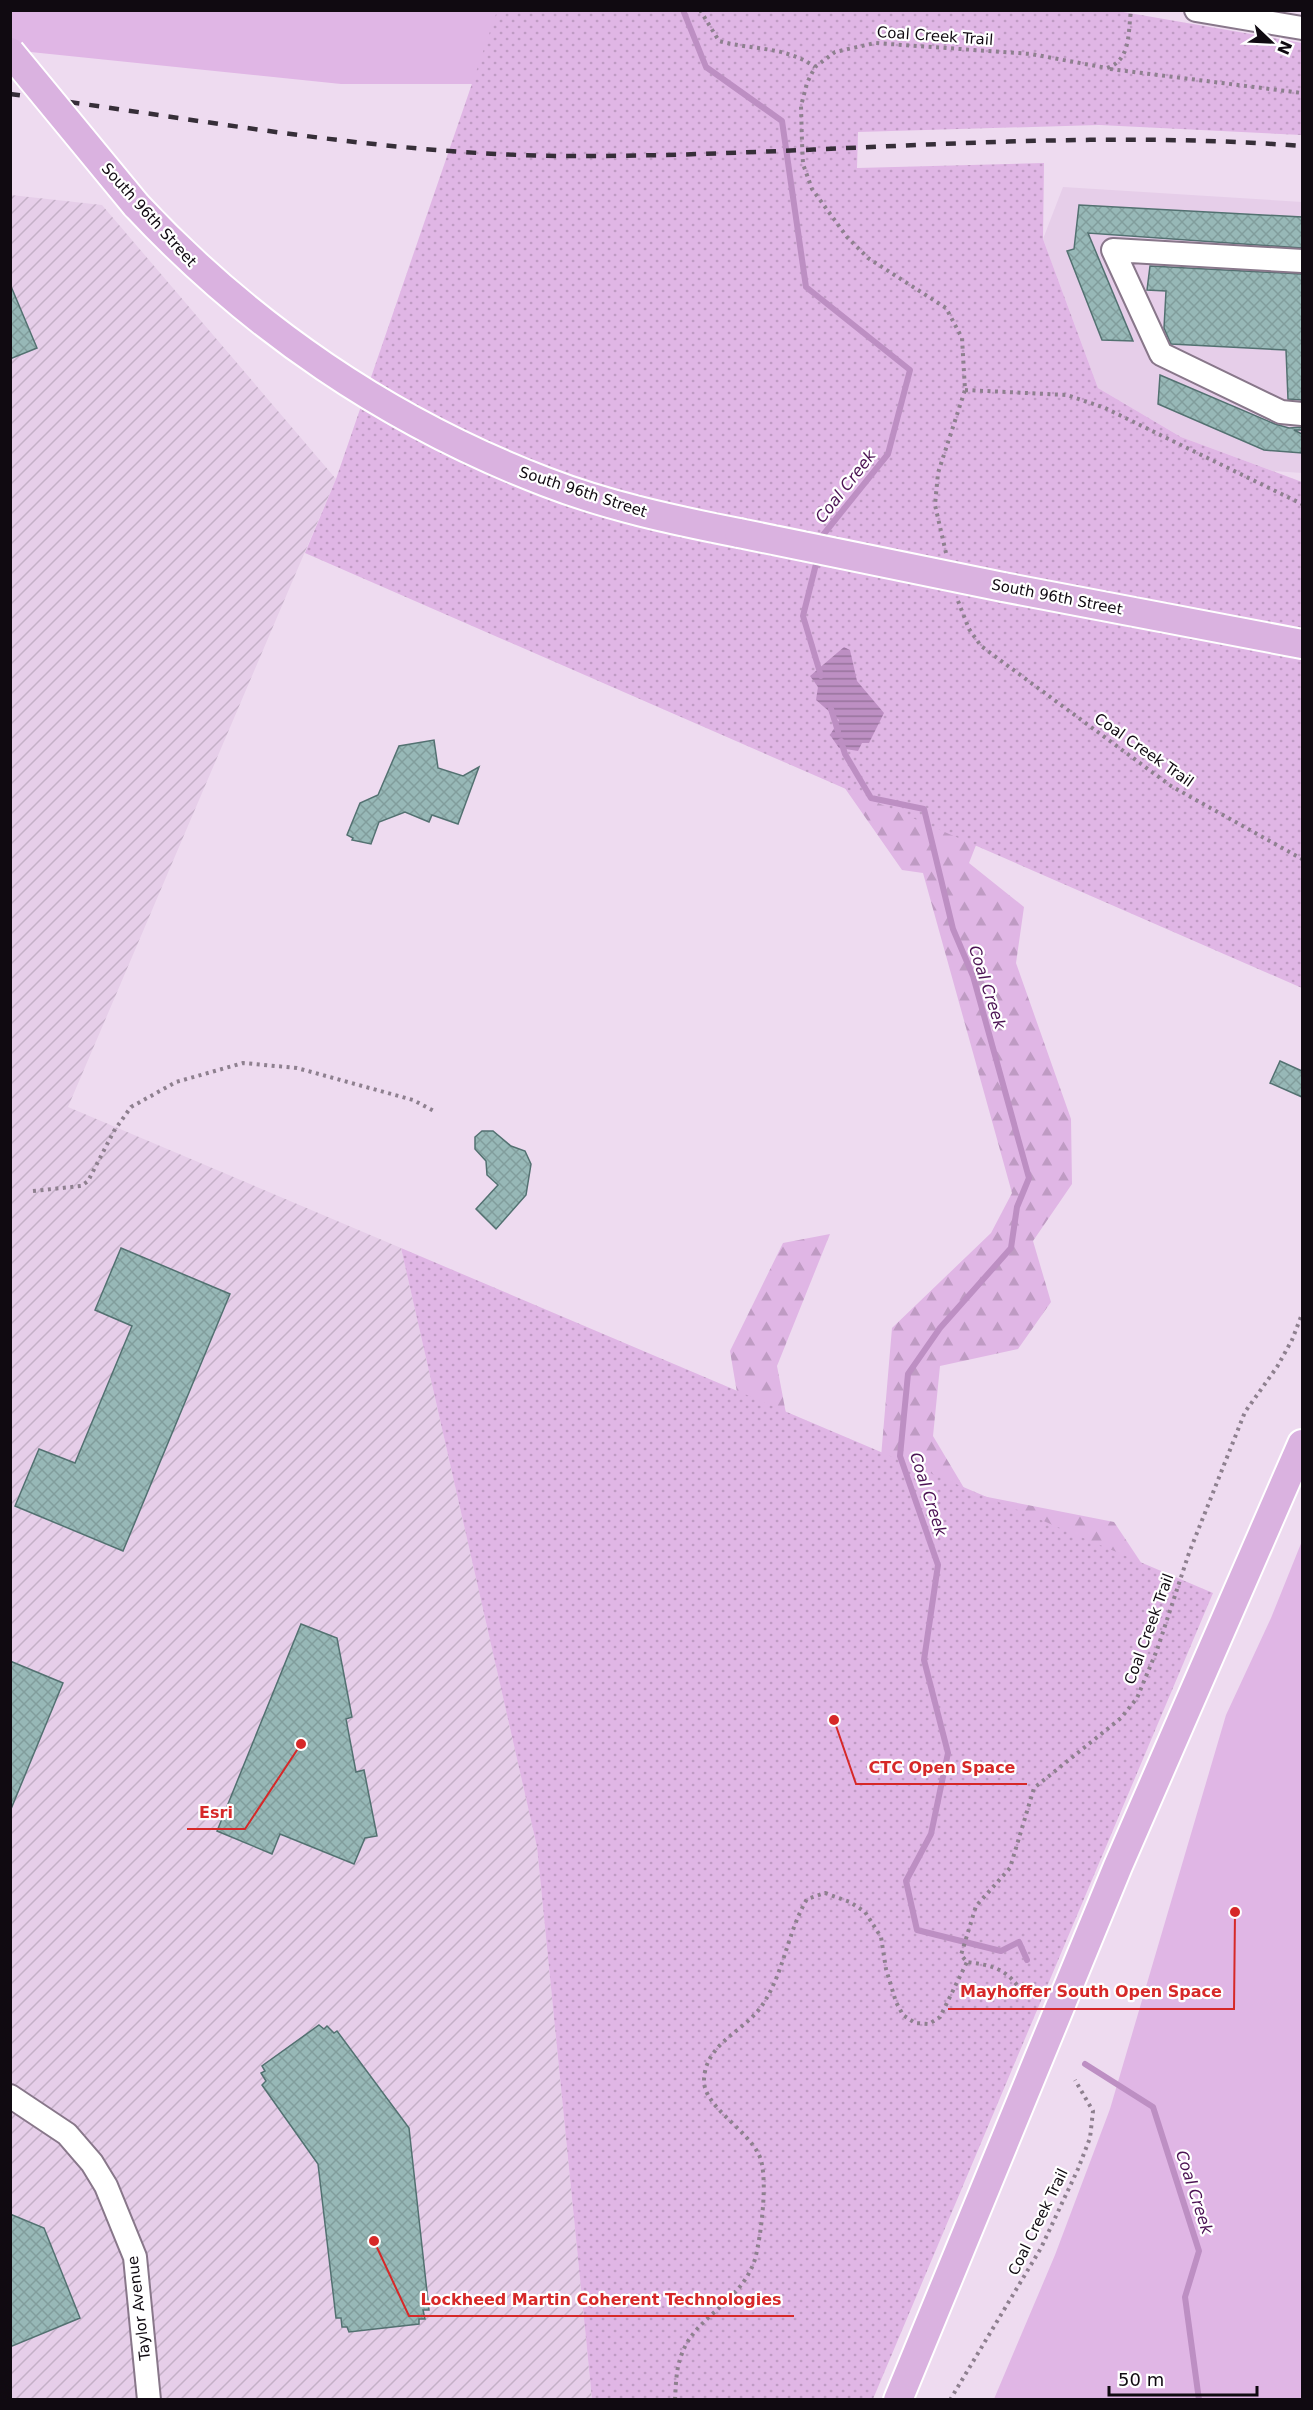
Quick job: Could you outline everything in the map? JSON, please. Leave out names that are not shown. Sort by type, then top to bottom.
[{"type":"main road","name":"South 96th Street","points":[[10,52],[136,204],[178,250],[225,293],[272,330],[377,402],[478,454],[547,482],[666,518],[1003,587],[1300,644]]},
{"type":"main road","points":[[898,2400],[1118,1866],[1302,1444]]},
{"type":"street","points":[[1197,10],[1302,28]]},
{"type":"street","points":[[1302,261],[1113,250],[1161,354],[1281,412],[1302,414]]},
{"type":"street","name":"Taylor Avenue","points":[[10,2096],[66,2134],[92,2163],[106,2186],[135,2257],[149,2400]]},
{"type":"path","points":[[700,10],[719,41],[742,48],[754,45],[765,50],[788,53],[815,67],[807,83],[801,106],[803,164],[812,189],[846,237],[868,258],[946,309],[962,338],[964,390],[938,473],[935,505]]},
{"type":"path","points":[[1107,68],[1119,64],[1124,58],[1131,10]]},
{"type":"path","name":"Coal Creek Trail","points":[[815,67],[835,52],[875,42],[1031,54],[1107,68],[1302,93]]},
{"type":"path","points":[[964,390],[1067,395],[1106,408],[1302,504]]},
{"type":"path","name":"Coal Creek Trail","points":[[981,646],[1171,786],[1302,859]]},
{"type":"path","points":[[33,1191],[81,1186],[88,1181],[114,1131],[131,1107],[176,1082],[243,1064],[297,1068],[413,1100],[434,1111]]},
{"type":"path","name":"Coal Creek Trail","points":[[967,1962],[961,1955],[972,1915],[983,1896],[1010,1868],[1034,1788],[1121,1718],[1137,1698],[1245,1412],[1277,1367],[1292,1340],[1302,1314]]},
{"type":"path","points":[[675,2400],[675,2374],[683,2348],[702,2326],[735,2295],[755,2260],[760,2227],[763,2186],[760,2157],[745,2132],[712,2104],[703,2081],[711,2056],[731,2032],[759,2009],[773,1988],[794,1921],[807,1899],[825,1893],[850,1902],[865,1912],[881,1937],[886,1969],[897,2002],[903,2015],[915,2023],[929,2024],[940,2017],[967,1962],[994,1967],[1008,1973],[1017,1985]]},
{"type":"path","name":"Coal Creek Trail","points":[[950,2400],[1041,2248],[1082,2159],[1093,2125],[1093,2111],[1075,2080]]},
{"type":"shaded area","points":[[1063,187],[1302,202],[1302,473],[1273,471],[1181,437],[1098,388],[1043,239]]},
{"type":"shaded area","points":[[11,195],[102,205],[336,479],[68,1107],[401,1248],[537,1847],[592,2399],[11,2400]]},
{"type":"shaded area","points":[[844,647],[850,650],[857,681],[884,713],[869,743],[862,743],[858,751],[839,748],[830,735],[839,720],[816,700],[818,687],[810,676]]},
{"type":"green space","points":[[1112,10],[1302,43],[1302,135],[1099,125],[858,132],[857,168],[1044,163],[1043,239],[1098,388],[1181,437],[1302,482],[1302,988],[305,553],[336,479],[497,11]]},
{"type":"green space","points":[[11,11],[612,11],[603,84],[341,84],[11,50]]},
{"type":"green space","points":[[835,774],[989,812],[969,863],[1024,907],[1016,963],[1071,1119],[1072,1184],[1033,1241],[1051,1302],[1018,1349],[940,1366],[933,1436],[967,1493],[1114,1522],[1156,1585],[777,1631],[730,1351],[783,1243],[830,1234],[777,1366],[802,1498],[881,1457],[892,1328],[991,1233],[1012,1193],[923,873],[902,870]]},
{"type":"green space","points":[[401,1248],[1213,1593],[873,2399],[592,2399],[537,1847]]},
{"type":"green space","points":[[1302,1541],[1302,2399],[994,2399],[1055,2255],[1110,2109],[1226,1715],[1271,1618]]},
{"type":"building","points":[[1079,205],[1302,217],[1302,248],[1088,233],[1133,341],[1102,340],[1067,251],[1074,249]]},
{"type":"building","points":[[1150,266],[1302,274],[1302,400],[1288,399],[1286,350],[1171,344],[1164,328],[1166,291],[1147,290]]},
{"type":"building","points":[[10,284],[37,348],[10,359]]},
{"type":"building","points":[[1160,375],[1275,424],[1289,428],[1302,427],[1302,430],[1294,430],[1302,434],[1302,453],[1264,450],[1158,404]]},
{"type":"building","points":[[434,740],[438,768],[463,776],[479,767],[458,824],[432,815],[429,822],[405,812],[379,822],[371,844],[352,840],[353,838],[347,835],[360,803],[378,795],[399,746]]},
{"type":"building","points":[[1280,1061],[1302,1071],[1302,1097],[1270,1083]]},
{"type":"building","points":[[482,1131],[493,1131],[511,1146],[525,1151],[531,1164],[526,1195],[496,1229],[476,1209],[498,1185],[487,1175],[486,1161],[475,1149],[475,1137]]},
{"type":"building","points":[[121,1248],[230,1294],[123,1551],[15,1506],[39,1449],[75,1463],[132,1326],[95,1310]]},
{"type":"building","points":[[301,1624],[337,1638],[352,1717],[346,1719],[356,1772],[364,1770],[377,1836],[365,1838],[354,1864],[280,1834],[272,1854],[217,1831]]},
{"type":"building","points":[[10,1661],[63,1683],[11,1809],[10,1809]]},
{"type":"building","points":[[319,2025],[324,2029],[327,2026],[334,2033],[337,2031],[409,2128],[429,2310],[423,2310],[425,2319],[419,2319],[419,2324],[349,2332],[347,2327],[342,2327],[341,2318],[336,2318],[318,2164],[262,2085],[266,2081],[261,2073],[265,2071],[262,2066]]},
{"type":"building","points":[[10,2214],[44,2228],[80,2318],[10,2347]]},
{"type":"waterway","name":"Coal Creek","points":[[683,10],[706,67],[782,121],[806,287],[910,370],[888,454],[823,535],[821,543]]},
{"type":"waterway","name":"Coal Creek","points":[[818,556],[803,616],[821,676]]},
{"type":"waterway","name":"Coal Creek","points":[[831,709],[838,731]]},
{"type":"waterway","name":"Coal Creek","points":[[841,741],[845,754],[871,798],[924,809],[953,929],[973,976],[1029,1178],[1017,1207],[1011,1248],[940,1328],[908,1374],[900,1456],[938,1565],[924,1660],[948,1753],[931,1834],[906,1881],[917,1930],[1001,1951],[1019,1942],[1027,1960]]},
{"type":"waterway","name":"Coal Creek","points":[[1085,2064],[1153,2107],[1199,2251],[1185,2297],[1199,2400]]},
{"type":"railway","points":[[10,94],[288,134],[497,154],[659,155],[934,144],[1118,140],[1210,141],[1302,146]]},
{"type":"place","name":"CTC Open Space","points":[[834,1720]]},
{"type":"place","name":"Esri","points":[[301,1744]]},
{"type":"place","name":"Mayhoffer South Open Space","points":[[1235,1912]]},
{"type":"place","name":"Lockheed Martin Coherent Technologies","points":[[374,2241]]}]
